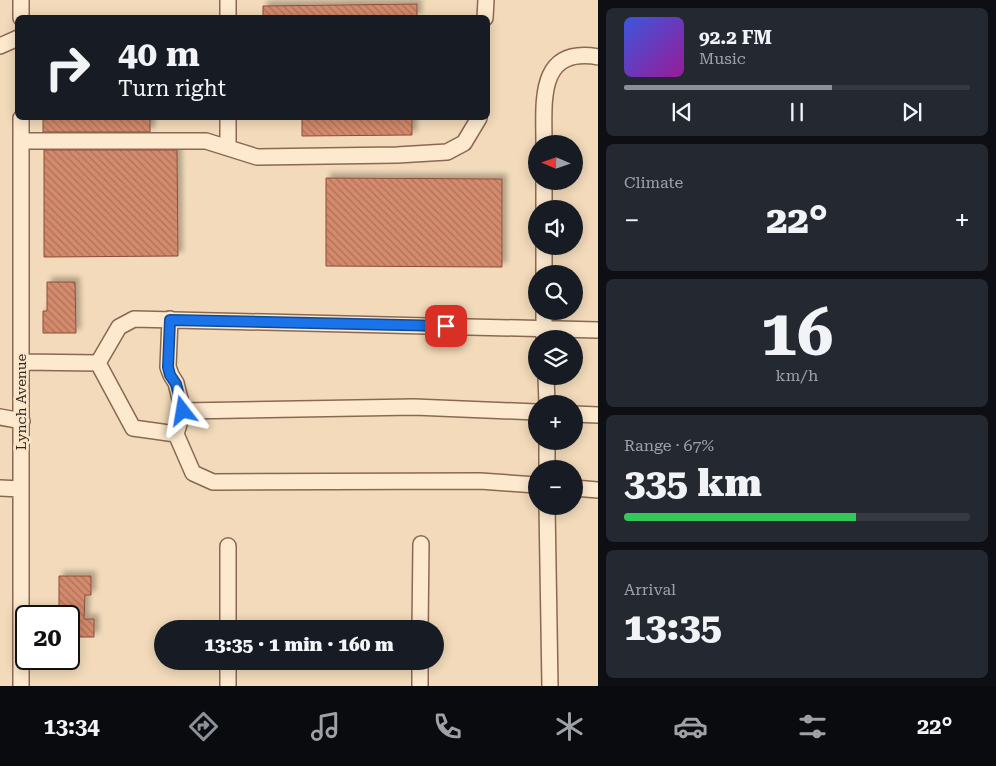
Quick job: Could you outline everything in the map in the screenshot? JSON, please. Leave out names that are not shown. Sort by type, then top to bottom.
[{"type":"street","points":[[21,0],[21,15]]},
{"type":"street","points":[[228,0],[228,15]]},
{"type":"street","points":[[485,15],[486,0]]},
{"type":"street","points":[[0,46],[15,39]]},
{"type":"street","points":[[544,135],[544,100],[550,71],[565,59],[583,55],[598,58]]},
{"type":"street","name":"Lynch Avenue","points":[[21,120],[21,686]]},
{"type":"street","points":[[228,120],[228,148]]},
{"type":"street","points":[[21,141],[206,141],[257,157],[397,155],[447,152],[464,143],[479,120]]},
{"type":"street","points":[[98,362],[119,327],[134,319],[528,333]]},
{"type":"street","points":[[170,320],[168,367],[170,375],[176,384],[183,411],[176,434],[194,473],[213,482],[480,481],[528,484]]},
{"type":"street","points":[[583,331],[598,330]]},
{"type":"street","points":[[22,362],[98,362]]},
{"type":"street","points":[[98,362],[132,428],[176,434]]},
{"type":"street","points":[[183,411],[414,407],[528,412]]},
{"type":"street","points":[[583,414],[598,415]]},
{"type":"street","points":[[0,417],[22,421]]},
{"type":"street","points":[[0,488],[21,488]]},
{"type":"street","points":[[583,489],[598,490]]},
{"type":"street","points":[[547,515],[550,686]]},
{"type":"street","points":[[420,620],[421,544]]},
{"type":"street","points":[[228,546],[228,620]]},
{"type":"street","points":[[228,670],[228,686]]},
{"type":"street","points":[[420,670],[420,686]]},
{"type":"building","points":[[417,4],[417,15],[263,15],[263,6]]},
{"type":"building","points":[[43,120],[150,120],[150,132],[43,132]]},
{"type":"building","points":[[302,120],[412,120],[412,135],[302,136]]},
{"type":"building","points":[[44,150],[177,150],[178,256],[44,257]]},
{"type":"building","points":[[326,178],[502,179],[502,267],[326,266]]},
{"type":"building","points":[[47,282],[75,282],[76,333],[43,333],[43,311],[47,311]]},
{"type":"building","points":[[59,576],[91,576],[91,595],[85,595],[84,619],[94,619],[94,637],[80,637],[80,605],[59,605]]},
{"type":"route","points":[[183,411],[176,384],[170,375],[168,367],[170,320],[446,326]]}]
